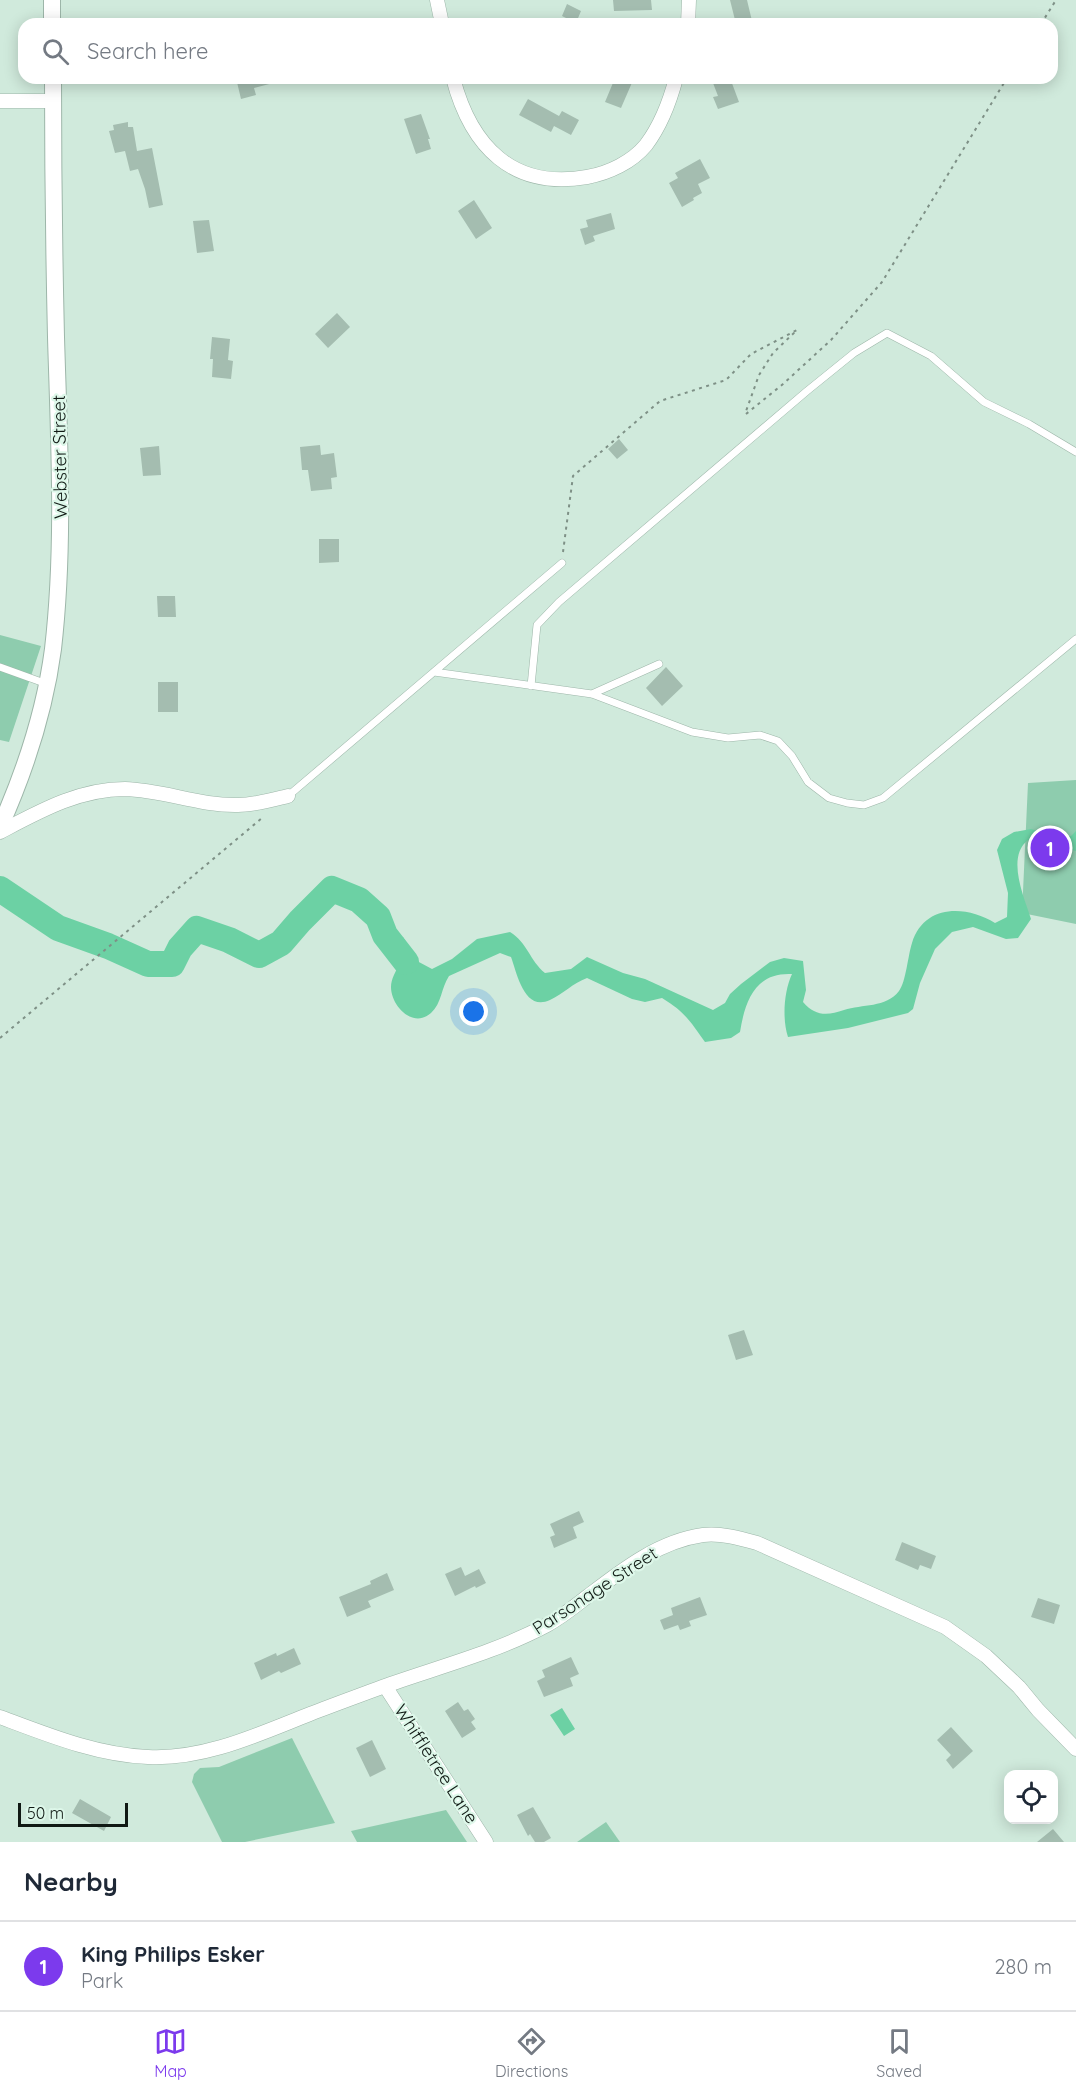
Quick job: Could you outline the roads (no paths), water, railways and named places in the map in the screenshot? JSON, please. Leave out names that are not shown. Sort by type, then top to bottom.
[{"type":"street","points":[[52,0],[52,18]]},
{"type":"street","points":[[437,0],[441,18]]},
{"type":"street","points":[[688,18],[689,0]]},
{"type":"street","name":"Webster Street","points":[[0,829],[20,782],[47,684],[60,565],[62,494],[56,336],[53,84]]},
{"type":"street","points":[[455,84],[469,122],[486,146],[502,161],[521,172],[543,179],[566,181],[596,176],[629,161],[646,145],[660,122],[674,84]]},
{"type":"street","points":[[0,101],[53,101]]},
{"type":"street","points":[[0,829],[59,801],[93,792],[123,789],[158,792],[191,800],[237,806],[288,796]]},
{"type":"street","name":"Parsonage Street","points":[[0,1718],[89,1748],[121,1755],[166,1757],[231,1744],[385,1686],[451,1665],[523,1638],[554,1621],[610,1579],[659,1549],[704,1535],[725,1536],[757,1543],[945,1627],[986,1656],[1011,1679],[1076,1749]]},
{"type":"street","name":"Whiffletree Lane","points":[[385,1686],[486,1842]]},
{"type":"lane","points":[[531,686],[537,625],[559,602],[854,353],[887,333],[931,356],[984,402],[1029,424],[1076,452]]},
{"type":"lane","points":[[288,796],[562,562]]},
{"type":"lane","points":[[434,672],[592,694],[692,732],[728,738],[760,735],[778,741],[792,756],[808,782],[829,798],[864,805],[883,798],[1076,639]]},
{"type":"lane","points":[[592,694],[658,664]]},
{"type":"lane","points":[[0,667],[47,684]]},
{"type":"waterway","points":[[0,889],[58,928],[108,946],[148,964],[172,964],[180,948],[197,929],[229,940],[259,955],[281,943],[332,889],[359,900],[378,917],[385,935],[406,962]]},
{"type":"place","name":"King Philips Esker","points":[[1050,848]]}]
